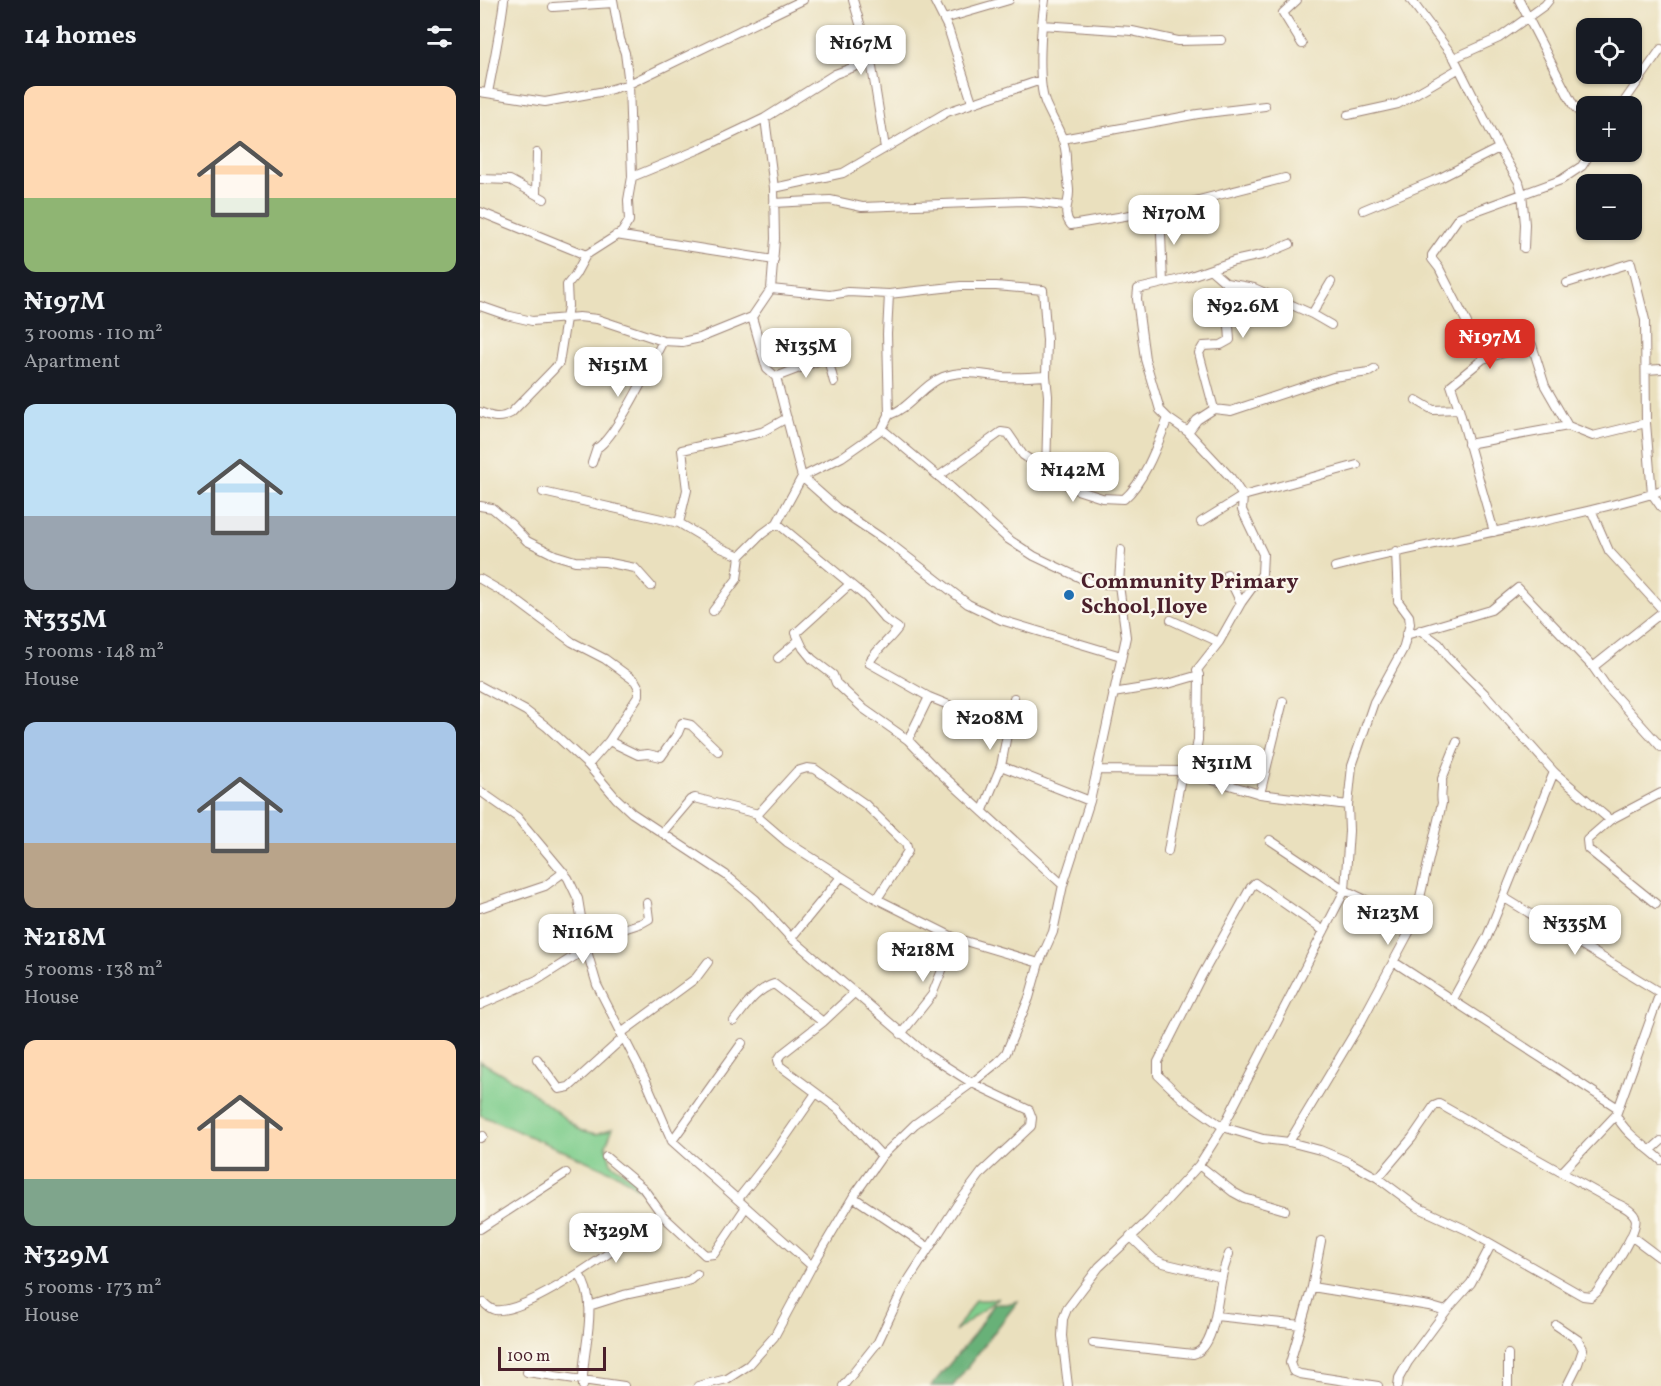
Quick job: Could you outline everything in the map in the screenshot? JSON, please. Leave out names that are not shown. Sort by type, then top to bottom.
[{"type":"street","points":[[504,0],[498,48],[484,92],[545,102],[605,92],[629,84],[803,0]]},
{"type":"street","points":[[853,0],[871,61],[885,148]]},
{"type":"street","points":[[934,0],[944,19],[972,102]]},
{"type":"street","points":[[944,19],[1009,0]]},
{"type":"street","points":[[1045,0],[1041,80],[1046,104],[1062,139],[1066,158],[1069,194],[1065,206],[1071,225],[1078,226],[1160,210],[1285,178]]},
{"type":"street","points":[[1297,0],[1283,13],[1302,44]]},
{"type":"street","points":[[1411,0],[1454,58],[1499,148],[1519,182],[1526,224],[1524,248]]},
{"type":"street","points":[[1520,0],[1576,108]]},
{"type":"street","points":[[1454,58],[1499,38],[1549,0]]},
{"type":"street","points":[[480,412],[494,417],[505,417],[554,370],[559,363],[568,306],[567,285],[585,255],[622,231],[629,222],[628,200],[632,177],[629,84],[626,53],[620,39],[613,2],[553,7]]},
{"type":"street","points":[[1042,25],[1132,31],[1178,41],[1221,40]]},
{"type":"street","points":[[1628,96],[1661,49]]},
{"type":"street","points":[[632,177],[694,152],[765,118],[836,74],[871,61]]},
{"type":"street","points":[[1348,115],[1398,104],[1458,69]]},
{"type":"street","points":[[774,188],[843,173],[947,111],[1041,80]]},
{"type":"street","points":[[1062,139],[1198,114],[1265,106]]},
{"type":"street","points":[[480,306],[532,321],[565,318],[597,319],[663,341],[682,342],[700,338],[752,317],[771,289],[776,239],[774,188],[765,118]]},
{"type":"street","points":[[1363,210],[1440,178],[1499,148]]},
{"type":"street","points":[[536,194],[537,153]]},
{"type":"street","points":[[1467,323],[1439,268],[1432,260],[1432,255],[1459,217],[1561,180],[1586,162]]},
{"type":"street","points":[[480,179],[510,180],[544,199]]},
{"type":"street","points":[[774,203],[830,200],[862,207],[1023,201],[1065,206]]},
{"type":"street","points":[[1160,210],[1163,283]]},
{"type":"street","points":[[480,212],[585,255]]},
{"type":"street","points":[[616,235],[774,260]]},
{"type":"street","points":[[1167,850],[1182,771],[1195,755],[1198,740],[1199,675],[1197,670],[1219,642],[1241,603],[1262,574],[1263,554],[1242,510],[1243,496],[1231,478],[1188,432],[1167,418],[1160,410],[1144,359],[1137,299],[1138,289],[1179,280],[1234,261],[1266,254],[1290,244]]},
{"type":"street","points":[[1567,283],[1631,262],[1645,320],[1646,423],[1652,494],[1661,507]]},
{"type":"street","points":[[1211,270],[1226,283],[1254,288],[1331,325]]},
{"type":"street","points":[[1312,314],[1331,282]]},
{"type":"street","points":[[1214,409],[1199,353],[1203,346],[1221,345],[1230,340],[1226,283]]},
{"type":"street","points":[[771,289],[821,295],[858,291],[889,294],[961,286],[1042,290],[1047,340],[1046,472]]},
{"type":"street","points":[[713,611],[737,579],[740,556],[777,523],[802,477],[842,457],[882,429],[889,415],[886,334],[889,294]]},
{"type":"street","points":[[752,317],[767,369],[776,377],[802,477],[837,508],[892,545],[968,604],[1001,620],[1120,656]]},
{"type":"street","points":[[592,463],[597,448],[604,444],[628,406],[663,341]]},
{"type":"street","points":[[1494,532],[1451,385],[1483,359],[1532,345],[1545,387],[1568,426]]},
{"type":"street","points":[[776,377],[823,359],[829,363],[834,382]]},
{"type":"street","points":[[1188,432],[1197,420],[1214,409],[1232,411],[1333,377],[1369,372],[1374,369]]},
{"type":"street","points":[[1646,370],[1661,369]]},
{"type":"street","points":[[889,415],[903,409],[933,382],[944,376],[976,373],[1008,377],[1046,376]]},
{"type":"street","points":[[1416,400],[1433,410],[1459,409]]},
{"type":"street","points":[[679,523],[687,490],[682,450],[762,432],[787,418]]},
{"type":"street","points":[[939,476],[1005,431],[1023,455],[1046,472],[1088,495],[1117,500],[1132,492],[1153,453],[1167,418]]},
{"type":"street","points":[[1468,444],[1568,426],[1593,436],[1646,423]]},
{"type":"street","points":[[882,429],[939,476],[1008,539],[1034,556],[1091,584],[1119,585]]},
{"type":"street","points":[[1201,522],[1243,496],[1357,465]]},
{"type":"street","points":[[1335,567],[1396,551],[1592,512],[1652,494],[1661,489]]},
{"type":"street","points":[[543,492],[679,523],[740,556]]},
{"type":"street","points":[[480,506],[492,508],[527,541],[555,555],[575,561],[605,562],[635,568],[651,586]]},
{"type":"street","points":[[1592,512],[1609,551],[1661,608]]},
{"type":"street","points":[[777,523],[866,597],[885,619],[898,628],[888,643],[872,657],[869,663],[929,697],[1008,729]]},
{"type":"street","points":[[698,1386],[727,1379],[749,1365],[774,1337],[853,1197],[882,1156],[915,1124],[972,1083],[1006,1053],[1053,932],[1063,885],[1097,770],[1120,656],[1126,638],[1119,585],[1121,550]]},
{"type":"street","points":[[1068,1386],[1062,1344],[1063,1319],[1067,1309],[1099,1267],[1166,1202],[1199,1165],[1223,1127],[1345,890],[1352,766],[1374,702],[1403,649],[1410,624],[1409,616],[1398,602],[1396,551]]},
{"type":"street","points":[[1227,574],[1241,603]]},
{"type":"street","points":[[480,579],[513,598],[572,642],[605,659],[635,681],[639,688],[639,695],[609,741],[588,765]]},
{"type":"street","points":[[849,585],[796,633],[812,659],[833,675],[836,683],[857,702],[908,740],[938,771],[1063,885]]},
{"type":"street","points":[[1406,635],[1491,610],[1518,588],[1593,667],[1661,747]]},
{"type":"street","points":[[1593,667],[1661,613]]},
{"type":"street","points":[[1171,620],[1219,642]]},
{"type":"street","points":[[1420,630],[1439,644],[1448,657],[1485,694],[1554,772],[1610,820]]},
{"type":"street","points":[[778,657],[799,640]]},
{"type":"street","points":[[1113,693],[1168,684],[1199,675]]},
{"type":"street","points":[[480,686],[525,711],[547,727],[588,765],[632,813],[726,875],[755,899],[791,938],[925,1053],[972,1083],[1029,1110],[1032,1118],[1031,1126],[982,1172],[928,1247],[904,1287],[878,1342],[843,1386]]},
{"type":"street","points":[[908,740],[929,697]]},
{"type":"street","points":[[983,810],[1000,766],[1014,698]]},
{"type":"street","points":[[1260,794],[1283,701]]},
{"type":"street","points":[[609,741],[638,755],[648,754],[662,757],[682,723],[691,725],[718,751]]},
{"type":"street","points":[[1289,1142],[1361,1022],[1414,923],[1442,803],[1440,791],[1443,785],[1442,779],[1457,742]]},
{"type":"street","points":[[1000,766],[1089,801]]},
{"type":"street","points":[[758,814],[797,771],[807,768],[815,769],[865,804],[906,844],[908,851],[877,899]]},
{"type":"street","points":[[1097,770],[1182,771],[1260,794],[1348,805]]},
{"type":"street","points":[[1453,999],[1487,937],[1554,772]]},
{"type":"street","points":[[480,791],[517,817],[564,872],[578,899],[586,948],[597,985],[621,1036],[646,1081],[672,1141],[812,1266]]},
{"type":"street","points":[[1656,904],[1588,849],[1587,840],[1610,820],[1661,793]]},
{"type":"street","points":[[662,833],[690,800],[695,798],[758,814]]},
{"type":"street","points":[[758,814],[759,818],[787,842],[877,899],[955,938],[1040,963]]},
{"type":"street","points":[[1270,840],[1345,890],[1414,923]]},
{"type":"street","points":[[481,905],[545,886],[564,872]]},
{"type":"street","points":[[791,938],[841,877]]},
{"type":"street","points":[[1324,931],[1255,883],[1202,975],[1158,1062],[1158,1075],[1183,1099],[1223,1127],[1263,1139],[1289,1142],[1320,1150],[1378,1178],[1417,1207],[1467,1230],[1583,1296],[1591,1297],[1597,1292],[1631,1236],[1636,1223],[1636,1218],[1631,1212],[1439,1104],[1434,1106],[1412,1138],[1378,1178]]},
{"type":"street","points":[[1503,897],[1660,991],[1617,1112],[1562,1172]]},
{"type":"street","points":[[480,1005],[537,980],[611,933],[649,919],[647,903]]},
{"type":"street","points":[[901,1034],[932,995],[955,938]]},
{"type":"street","points":[[537,1059],[559,1089],[569,1087],[621,1036],[696,978],[708,962]]},
{"type":"street","points":[[1394,962],[1453,999],[1617,1112],[1621,1125],[1630,1135],[1661,1160]]},
{"type":"street","points":[[734,1021],[758,992],[774,984],[823,1022]]},
{"type":"street","points":[[855,992],[823,1022],[782,1054],[778,1060],[780,1066],[838,1109],[882,1156]]},
{"type":"street","points":[[672,1141],[742,1043]]},
{"type":"street","points":[[738,1199],[773,1155],[816,1093]]},
{"type":"street","points":[[1651,1150],[1661,1141]]},
{"type":"street","points":[[606,1157],[643,1188],[663,1216],[705,1255],[714,1254],[746,1207]]},
{"type":"street","points":[[1199,1165],[1244,1198],[1285,1210]]},
{"type":"street","points":[[481,1225],[566,1173]]},
{"type":"street","points":[[853,1197],[928,1247]]},
{"type":"street","points":[[480,1294],[482,1304],[493,1310],[504,1310],[534,1299],[579,1274],[637,1233]]},
{"type":"street","points":[[1130,1236],[1154,1258],[1163,1263],[1222,1277]]},
{"type":"street","points":[[1631,1236],[1659,1257]]},
{"type":"street","points":[[1322,1241],[1312,1287],[1290,1363],[1293,1371],[1378,1386]]},
{"type":"street","points":[[1398,1386],[1399,1378],[1408,1362],[1446,1311],[1471,1283],[1491,1245]]},
{"type":"street","points":[[1094,1343],[1199,1353],[1204,1348],[1216,1316],[1222,1277],[1229,1254]]},
{"type":"street","points":[[579,1274],[585,1284],[589,1306],[583,1383]]},
{"type":"street","points":[[589,1306],[624,1295],[681,1283],[698,1274]]},
{"type":"street","points":[[1312,1287],[1429,1306],[1446,1311]]},
{"type":"street","points":[[1216,1316],[1301,1325]]},
{"type":"street","points":[[1556,1325],[1578,1340],[1583,1349],[1567,1386]]},
{"type":"street","points":[[1508,1354],[1508,1386]]},
{"type":"street","points":[[527,1372],[583,1383],[624,1386]]},
{"type":"green space","points":[[480,1061],[525,1087],[580,1130],[597,1134],[613,1128],[606,1145],[611,1163],[651,1192],[639,1189],[619,1175],[480,1115]]},
{"type":"green space","points":[[999,1297],[955,1332],[975,1300]]},
{"type":"green space","points":[[1018,1301],[953,1386],[931,1386],[973,1336],[993,1304]]},
{"type":"place","name":"Community Primary School,Iloye","points":[[1069,595]]}]
